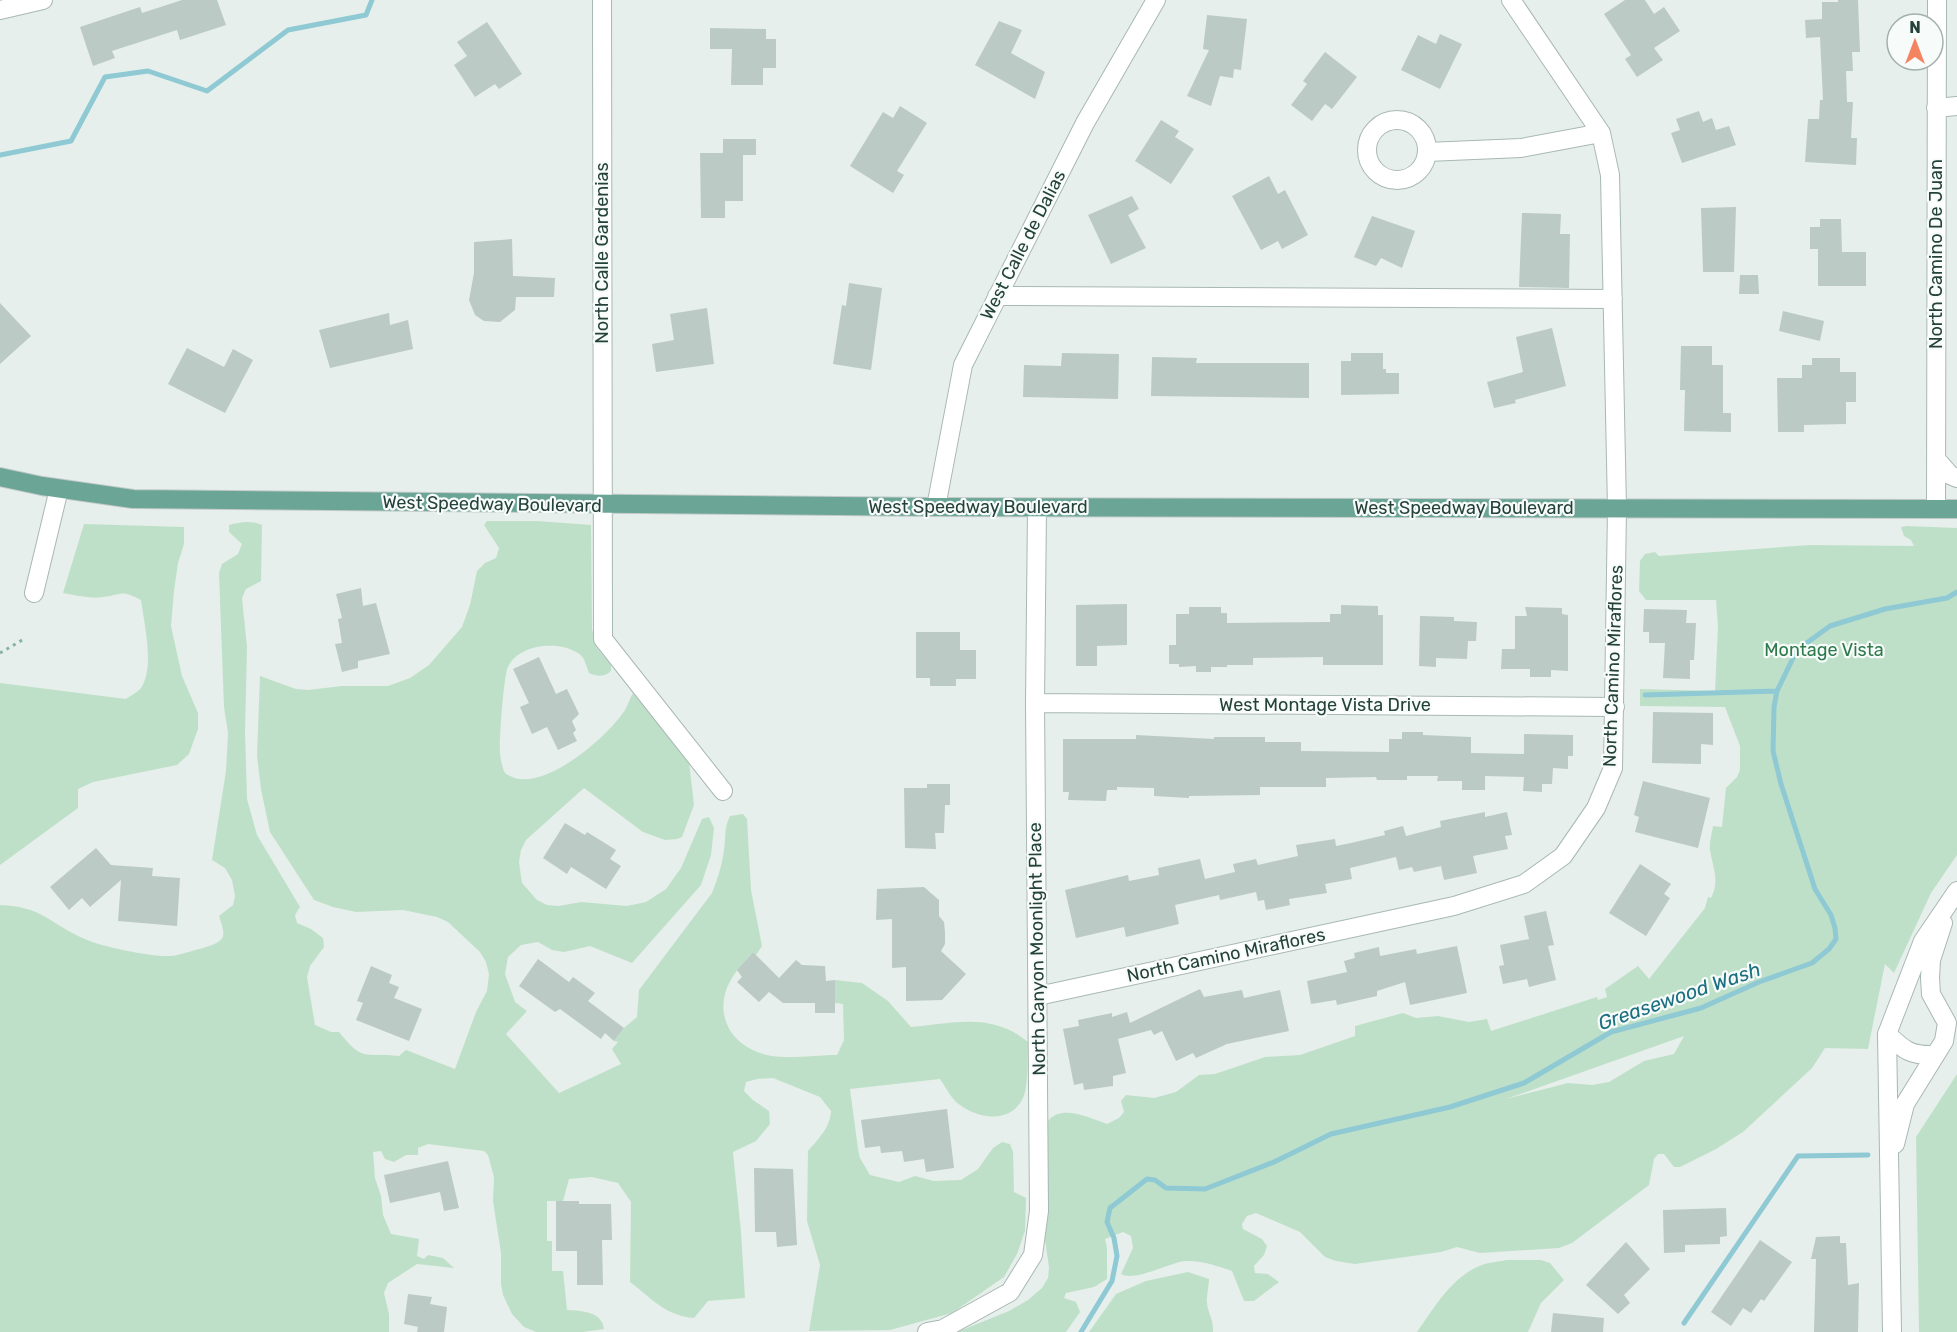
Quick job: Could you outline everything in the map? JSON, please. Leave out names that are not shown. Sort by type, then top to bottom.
[{"type":"main road","name":"West Speedway Boulevard","points":[[0,477],[59,489],[133,499],[1037,508],[1957,508]]},
{"type":"street","points":[[0,10],[42,0]]},
{"type":"street","name":"North Calle Gardenias","points":[[602,0],[603,639],[723,790]]},
{"type":"street","name":"West Calle de Dalias","points":[[936,507],[963,365],[1085,123],[1156,0]]},
{"type":"street","name":"North Camino Miraflores","points":[[1038,996],[1454,906],[1524,884],[1563,856],[1596,808],[1613,768],[1615,707],[1617,508],[1610,175],[1601,133],[1511,0]]},
{"type":"street","name":"North Camino De Juan","points":[[1936,509],[1937,0]]},
{"type":"street","points":[[1936,108],[1957,106]]},
{"type":"street","points":[[1427,152],[1521,148],[1601,133]]},
{"type":"street","points":[[997,296],[1613,299]]},
{"type":"street","points":[[1936,459],[1950,475],[1957,478]]},
{"type":"street","points":[[34,593],[59,489]]},
{"type":"street","name":"North Canyon Moonlight Place","points":[[927,1332],[943,1329],[1010,1292],[1033,1255],[1039,1212],[1035,703],[1037,508]]},
{"type":"street","name":"West Montage Vista Drive","points":[[1035,703],[1615,707]]},
{"type":"street","points":[[1892,1332],[1887,1034],[1923,941],[1954,896]]},
{"type":"street","points":[[1890,1166],[1905,1104],[1944,1041],[1947,1023],[1931,994],[1931,960],[1954,896]]},
{"type":"street","points":[[1887,1034],[1904,1051],[1935,1055]]},
{"type":"path","points":[[0,653],[24,639]]},
{"type":"green space","points":[[487,521],[537,521],[591,525],[592,629],[596,647],[611,665],[611,671],[601,676],[589,673],[584,659],[578,653],[560,646],[540,646],[520,653],[513,659],[506,672],[501,722],[500,754],[505,773],[519,779],[535,778],[553,772],[571,761],[588,749],[616,722],[633,693],[681,747],[689,761],[694,805],[682,837],[665,840],[643,832],[584,788],[526,840],[519,862],[522,883],[537,900],[547,905],[559,906],[581,902],[627,906],[646,902],[666,889],[681,868],[702,819],[709,817],[714,828],[711,855],[701,885],[632,963],[590,946],[564,952],[552,950],[538,942],[521,945],[508,957],[505,974],[515,1002],[527,1011],[506,1034],[559,1093],[621,1064],[612,1049],[618,1042],[614,1041],[637,1017],[639,990],[712,893],[722,861],[728,820],[730,816],[743,814],[747,819],[751,890],[762,946],[756,955],[753,952],[736,972],[725,994],[723,1006],[728,1027],[741,1043],[750,1049],[779,1057],[837,1055],[844,1040],[843,1004],[835,1003],[835,980],[862,983],[888,1001],[911,1027],[957,1022],[986,1023],[1001,1026],[1028,1042],[1025,1093],[1017,1107],[1001,1116],[983,1115],[964,1108],[954,1100],[940,1079],[850,1089],[860,1158],[870,1175],[899,1182],[915,1176],[934,1181],[961,1180],[978,1169],[993,1148],[1002,1142],[1010,1144],[1013,1152],[1014,1192],[1026,1198],[1025,1231],[1017,1254],[1004,1277],[952,1313],[890,1330],[809,1331],[820,1265],[807,1221],[808,1151],[826,1128],[831,1111],[820,1097],[773,1078],[746,1082],[744,1091],[769,1111],[770,1124],[756,1141],[733,1152],[745,1298],[708,1301],[694,1318],[684,1317],[667,1310],[630,1282],[631,1202],[618,1183],[592,1177],[569,1179],[563,1201],[547,1201],[547,1241],[552,1241],[552,1271],[563,1271],[567,1310],[595,1315],[604,1329],[583,1332],[536,1332],[524,1327],[512,1314],[503,1295],[501,1253],[493,1201],[494,1177],[488,1155],[484,1151],[428,1144],[418,1148],[418,1155],[406,1155],[394,1162],[385,1159],[381,1151],[373,1152],[375,1178],[381,1196],[383,1215],[391,1234],[419,1239],[417,1256],[424,1259],[428,1255],[443,1258],[454,1268],[417,1264],[388,1283],[384,1293],[389,1314],[389,1332],[0,1332],[0,905],[36,912],[93,942],[140,953],[175,955],[217,943],[223,937],[219,916],[233,905],[235,896],[232,880],[225,868],[212,860],[226,771],[228,733],[224,707],[219,573],[222,564],[238,554],[242,544],[229,532],[229,525],[254,522],[262,525],[261,581],[246,589],[242,598],[247,647],[245,732],[247,799],[257,835],[300,907],[295,915],[297,923],[323,938],[324,947],[310,966],[307,977],[315,1025],[331,1032],[339,1032],[354,1048],[365,1054],[399,1056],[406,1050],[455,1069],[476,1012],[487,991],[489,974],[486,962],[480,952],[448,922],[437,917],[403,910],[356,912],[314,900],[270,832],[257,756],[260,676],[296,689],[308,690],[342,686],[388,686],[410,678],[429,665],[462,627],[470,605],[477,571],[485,563],[496,558],[499,548],[484,525]]},
{"type":"green space","points":[[84,524],[184,527],[184,544],[178,563],[171,626],[182,676],[198,713],[198,729],[189,754],[177,765],[93,782],[78,789],[78,808],[0,865],[0,683],[126,699],[141,688],[145,679],[148,657],[141,600],[125,594],[93,598],[63,593]]},
{"type":"green space","name":"Montage Vista","points":[[1901,527],[1957,528],[1957,855],[1931,893],[1894,973],[1885,964],[1868,1049],[1825,1048],[1812,1068],[1743,1132],[1680,1167],[1674,1167],[1664,1154],[1658,1154],[1654,1159],[1649,1185],[1572,1243],[1559,1248],[1480,1253],[1457,1247],[1441,1252],[1355,1264],[1325,1257],[1300,1232],[1256,1213],[1247,1216],[1242,1224],[1243,1229],[1262,1239],[1267,1246],[1264,1255],[1254,1266],[1255,1273],[1268,1274],[1279,1282],[1254,1301],[1244,1301],[1232,1271],[1203,1262],[1178,1262],[1135,1276],[1121,1274],[1133,1248],[1131,1236],[1123,1232],[1105,1239],[1107,1279],[1094,1287],[1066,1293],[1064,1298],[1076,1302],[1080,1312],[1066,1332],[957,1332],[1009,1311],[1028,1300],[1042,1288],[1048,1278],[1049,1267],[1045,1240],[1048,1121],[1054,1116],[1061,1113],[1076,1114],[1107,1124],[1119,1118],[1124,1112],[1121,1101],[1126,1095],[1154,1098],[1176,1092],[1199,1075],[1215,1074],[1265,1057],[1300,1055],[1355,1036],[1355,1026],[1403,1013],[1416,1018],[1438,1016],[1469,1022],[1487,1019],[1491,1031],[1597,997],[1598,1000],[1607,997],[1605,989],[1638,966],[1649,979],[1705,908],[1708,897],[1711,898],[1714,892],[1714,869],[1710,850],[1713,826],[1722,827],[1726,788],[1737,777],[1740,770],[1740,746],[1725,707],[1640,706],[1640,689],[1715,691],[1718,627],[1716,600],[1646,600],[1639,591],[1640,561],[1645,554],[1655,552],[1659,556],[1810,545],[1914,546],[1911,540],[1904,536]],"holes":[[[1684,1036],[1674,1054],[1644,1061],[1609,1082],[1592,1085],[1568,1083],[1506,1099]]]},
{"type":"green space","points":[[1957,1074],[1957,1332],[1919,1332],[1916,1137]]},
{"type":"green space","points":[[1506,1260],[1541,1260],[1550,1263],[1564,1280],[1541,1303],[1528,1332],[1417,1332],[1445,1293],[1462,1276],[1482,1265]]},
{"type":"green space","points":[[1188,1272],[1209,1279],[1207,1301],[1213,1332],[1089,1332],[1116,1294],[1146,1281]]},
{"type":"building","points":[[182,0],[217,0],[226,25],[180,40],[177,30],[112,51],[115,58],[93,66],[80,27],[140,7],[142,13]]},
{"type":"building","points":[[1625,0],[1645,0],[1654,14],[1664,7],[1680,31],[1654,48],[1663,60],[1637,77],[1625,59],[1631,55],[1604,14]]},
{"type":"building","points":[[1838,0],[1858,0],[1860,52],[1852,52],[1853,71],[1846,71],[1847,102],[1853,102],[1851,138],[1857,138],[1856,165],[1805,162],[1808,119],[1819,119],[1820,100],[1823,100],[1820,37],[1806,38],[1805,20],[1822,19],[1822,2],[1838,2]]},
{"type":"building","points":[[1207,15],[1247,19],[1241,70],[1234,69],[1233,78],[1220,76],[1211,106],[1187,96],[1209,50],[1203,49]]},
{"type":"building","points":[[999,21],[1022,30],[1011,53],[1045,72],[1035,99],[975,65]]},
{"type":"building","points":[[487,22],[522,74],[499,89],[495,84],[475,97],[454,65],[467,56],[457,42]]},
{"type":"building","points":[[710,28],[766,29],[766,39],[776,39],[776,68],[763,68],[763,85],[731,85],[732,49],[710,49]]},
{"type":"building","points":[[1440,34],[1462,44],[1440,89],[1401,70],[1418,35],[1436,44]]},
{"type":"building","points":[[1325,52],[1357,77],[1332,109],[1325,104],[1312,121],[1291,105],[1307,84],[1303,81]]},
{"type":"building","points":[[900,106],[927,123],[897,171],[904,175],[893,193],[850,166],[883,112],[893,118]]},
{"type":"building","points":[[1699,111],[1703,122],[1712,118],[1716,130],[1729,126],[1736,145],[1682,163],[1671,133],[1680,130],[1676,119]]},
{"type":"building","points":[[1161,120],[1179,131],[1175,137],[1194,149],[1171,184],[1135,161]]},
{"type":"building","points":[[723,139],[756,139],[756,155],[743,155],[743,201],[725,201],[725,218],[701,218],[700,153],[723,153]]},
{"type":"building","points":[[1269,176],[1278,194],[1285,190],[1308,235],[1282,249],[1278,241],[1261,250],[1232,196]]},
{"type":"building","points":[[1132,196],[1139,209],[1128,215],[1146,248],[1111,264],[1088,215]]},
{"type":"building","points":[[1736,207],[1734,272],[1703,272],[1701,208]]},
{"type":"building","points":[[1522,213],[1561,214],[1560,234],[1570,234],[1569,288],[1519,287]]},
{"type":"building","points":[[1372,216],[1415,231],[1402,268],[1381,258],[1376,266],[1354,257]]},
{"type":"building","points":[[1820,219],[1841,219],[1842,252],[1866,252],[1866,286],[1818,286],[1818,249],[1810,249],[1810,227],[1820,227]]},
{"type":"building","points":[[512,239],[513,276],[555,278],[554,297],[516,297],[515,310],[500,322],[484,321],[475,315],[469,300],[474,273],[474,242]]},
{"type":"building","points":[[1740,275],[1758,275],[1759,294],[1739,294]]},
{"type":"building","points":[[849,283],[882,288],[871,370],[833,364],[842,305],[846,306]]},
{"type":"building","points":[[0,303],[31,336],[0,364]]},
{"type":"building","points":[[707,308],[714,364],[656,372],[652,344],[674,340],[670,314]]},
{"type":"building","points":[[1783,311],[1824,321],[1820,341],[1779,331]]},
{"type":"building","points":[[389,313],[390,325],[408,320],[413,349],[330,368],[319,330]]},
{"type":"building","points":[[1552,328],[1566,386],[1494,408],[1487,382],[1523,372],[1516,337]]},
{"type":"building","points":[[1681,346],[1712,346],[1712,365],[1723,365],[1723,413],[1731,413],[1731,432],[1684,431],[1685,390],[1680,390]]},
{"type":"building","points":[[187,348],[224,367],[233,349],[253,360],[225,413],[168,384]]},
{"type":"building","points":[[1062,353],[1119,354],[1118,399],[1023,397],[1024,365],[1061,366]]},
{"type":"building","points":[[1351,353],[1383,353],[1383,369],[1386,369],[1386,373],[1399,373],[1399,394],[1341,395],[1341,361],[1351,361]]},
{"type":"building","points":[[1152,357],[1197,358],[1196,363],[1309,363],[1309,398],[1151,396]]},
{"type":"building","points":[[1812,358],[1840,358],[1840,372],[1856,372],[1856,402],[1846,402],[1846,424],[1804,425],[1804,432],[1778,432],[1777,378],[1802,378],[1802,365],[1812,365]]},
{"type":"building","points":[[361,588],[363,606],[376,603],[390,654],[358,661],[358,668],[342,672],[335,644],[342,643],[338,619],[342,618],[336,594]]},
{"type":"building","points":[[1127,604],[1127,645],[1097,646],[1097,666],[1076,666],[1076,605]]},
{"type":"building","points":[[1341,605],[1378,606],[1378,615],[1383,615],[1383,665],[1323,665],[1323,657],[1253,658],[1253,665],[1227,665],[1227,667],[1211,667],[1211,672],[1196,672],[1196,666],[1179,667],[1179,664],[1169,664],[1169,645],[1176,645],[1176,614],[1189,614],[1189,607],[1221,607],[1221,613],[1227,613],[1227,623],[1330,622],[1330,614],[1341,614]]},
{"type":"building","points":[[1525,607],[1562,608],[1562,614],[1568,615],[1568,671],[1551,670],[1551,677],[1530,677],[1530,669],[1501,669],[1502,649],[1515,649],[1515,616],[1527,616]]},
{"type":"building","points":[[1644,609],[1687,610],[1686,623],[1696,623],[1694,660],[1690,660],[1690,679],[1663,678],[1665,643],[1649,643],[1649,632],[1643,632]]},
{"type":"building","points":[[1420,616],[1454,617],[1454,621],[1477,622],[1476,641],[1468,641],[1467,659],[1436,658],[1436,667],[1419,666]]},
{"type":"building","points":[[916,632],[960,632],[960,650],[976,650],[976,679],[956,679],[956,686],[930,686],[930,678],[916,678]]},
{"type":"building","points":[[539,657],[556,694],[567,689],[579,714],[572,721],[576,730],[573,733],[577,741],[558,750],[547,727],[532,734],[520,707],[529,703],[513,669]]},
{"type":"building","points":[[1653,712],[1713,713],[1713,745],[1701,744],[1701,764],[1652,763]]},
{"type":"building","points":[[1402,732],[1471,737],[1471,753],[1524,754],[1524,734],[1573,735],[1573,756],[1568,756],[1568,769],[1553,768],[1552,784],[1542,784],[1542,792],[1523,791],[1524,777],[1485,776],[1485,790],[1462,790],[1462,781],[1437,781],[1438,776],[1407,776],[1407,780],[1377,780],[1376,777],[1326,778],[1326,787],[1260,787],[1260,795],[1189,796],[1189,798],[1154,796],[1154,788],[1117,787],[1117,790],[1107,790],[1106,801],[1068,800],[1069,792],[1063,792],[1063,739],[1136,739],[1136,735],[1214,739],[1214,737],[1265,737],[1265,742],[1301,742],[1301,751],[1389,752],[1389,739],[1402,739]]},
{"type":"building","points":[[1643,781],[1710,798],[1698,848],[1635,832],[1639,817],[1634,815]]},
{"type":"building","points":[[927,784],[950,784],[950,805],[945,805],[944,833],[935,833],[936,849],[905,848],[904,788],[927,788]]},
{"type":"building","points":[[1485,812],[1485,817],[1507,812],[1512,835],[1505,836],[1508,849],[1473,856],[1477,873],[1444,880],[1441,866],[1414,872],[1412,867],[1399,870],[1396,857],[1350,868],[1352,879],[1325,884],[1327,893],[1289,899],[1290,905],[1266,910],[1264,900],[1258,901],[1256,892],[1220,900],[1219,895],[1175,905],[1179,924],[1126,937],[1124,927],[1076,938],[1065,890],[1128,875],[1129,881],[1159,875],[1158,868],[1200,859],[1205,879],[1235,872],[1233,864],[1256,859],[1258,865],[1298,856],[1296,845],[1335,839],[1336,846],[1385,835],[1384,831],[1403,826],[1406,836],[1441,827],[1440,821]]},
{"type":"building","points":[[565,823],[585,835],[587,832],[616,850],[610,859],[621,866],[606,889],[571,867],[567,874],[543,858]]},
{"type":"building","points":[[96,848],[111,865],[153,868],[152,876],[180,878],[177,926],[118,921],[121,880],[90,907],[82,898],[69,910],[50,887]]},
{"type":"building","points":[[1640,864],[1671,884],[1664,894],[1670,898],[1646,936],[1609,913]]},
{"type":"building","points":[[924,887],[939,900],[939,916],[944,922],[945,932],[945,944],[941,951],[966,974],[942,1000],[906,1001],[906,967],[892,968],[892,919],[876,920],[877,889]]},
{"type":"building","points":[[1546,911],[1554,945],[1548,946],[1556,980],[1529,987],[1527,979],[1503,984],[1499,966],[1504,965],[1500,945],[1529,939],[1524,916]]},
{"type":"building","points":[[1457,946],[1467,993],[1410,1005],[1405,982],[1377,991],[1377,996],[1337,1005],[1336,1000],[1311,1004],[1307,981],[1347,972],[1344,961],[1355,958],[1354,953],[1379,947],[1380,956],[1416,949],[1417,954]]},
{"type":"building","points":[[753,952],[779,978],[796,960],[802,965],[825,966],[826,981],[835,980],[835,1013],[815,1013],[815,1003],[783,1003],[769,992],[759,1002],[737,982],[742,977],[737,970]]},
{"type":"building","points":[[538,959],[569,982],[573,977],[595,993],[588,1001],[624,1028],[614,1041],[605,1033],[601,1039],[560,1009],[555,1012],[519,986]]},
{"type":"building","points":[[371,966],[392,975],[389,983],[399,987],[394,998],[422,1009],[409,1041],[356,1020],[363,1003],[357,1001]]},
{"type":"building","points":[[1200,989],[1204,997],[1242,990],[1244,998],[1280,990],[1289,1031],[1227,1044],[1196,1058],[1193,1053],[1176,1061],[1162,1031],[1154,1035],[1151,1030],[1118,1039],[1126,1073],[1113,1076],[1113,1086],[1084,1090],[1083,1083],[1074,1085],[1063,1029],[1079,1026],[1078,1020],[1112,1013],[1112,1017],[1127,1012],[1130,1023]]},
{"type":"building","points":[[947,1109],[954,1168],[926,1172],[924,1159],[904,1162],[902,1151],[881,1153],[880,1146],[865,1148],[861,1120]]},
{"type":"building","points":[[448,1161],[459,1208],[444,1211],[440,1192],[390,1203],[384,1175]]},
{"type":"building","points":[[754,1168],[793,1169],[797,1245],[777,1247],[776,1232],[755,1232]]},
{"type":"building","points":[[556,1201],[611,1204],[612,1240],[602,1240],[603,1285],[577,1285],[577,1251],[556,1251]]},
{"type":"building","points":[[1726,1208],[1727,1236],[1720,1237],[1720,1244],[1685,1245],[1685,1252],[1664,1253],[1663,1210]]},
{"type":"building","points":[[1840,1236],[1840,1243],[1846,1243],[1848,1285],[1859,1283],[1858,1332],[1814,1332],[1816,1259],[1811,1259],[1816,1237]]},
{"type":"building","points":[[1760,1240],[1792,1262],[1764,1301],[1761,1299],[1751,1313],[1743,1308],[1731,1326],[1711,1312]]},
{"type":"building","points":[[1626,1242],[1650,1269],[1624,1295],[1630,1303],[1618,1314],[1586,1285]]},
{"type":"building","points":[[408,1294],[432,1297],[430,1304],[447,1307],[444,1332],[417,1332],[418,1327],[404,1324]]},
{"type":"building","points":[[1553,1313],[1604,1318],[1603,1332],[1551,1332]]},
{"type":"waterway","points":[[0,155],[71,141],[105,77],[148,71],[207,91],[288,30],[366,15],[372,0]]},
{"type":"waterway","name":"Greasewood Wash","points":[[1081,1332],[1112,1281],[1117,1256],[1114,1238],[1107,1222],[1110,1208],[1147,1179],[1155,1180],[1166,1188],[1205,1189],[1274,1162],[1331,1134],[1450,1107],[1524,1083],[1611,1032],[1701,1008],[1759,982],[1812,963],[1829,949],[1836,939],[1835,928],[1831,915],[1815,889],[1781,784],[1773,751],[1774,707],[1777,691],[1797,650],[1830,626],[1885,609],[1947,598],[1957,592]]},
{"type":"waterway","points":[[1645,695],[1777,691]]},
{"type":"waterway","points":[[1684,1323],[1798,1156],[1868,1155]]}]
